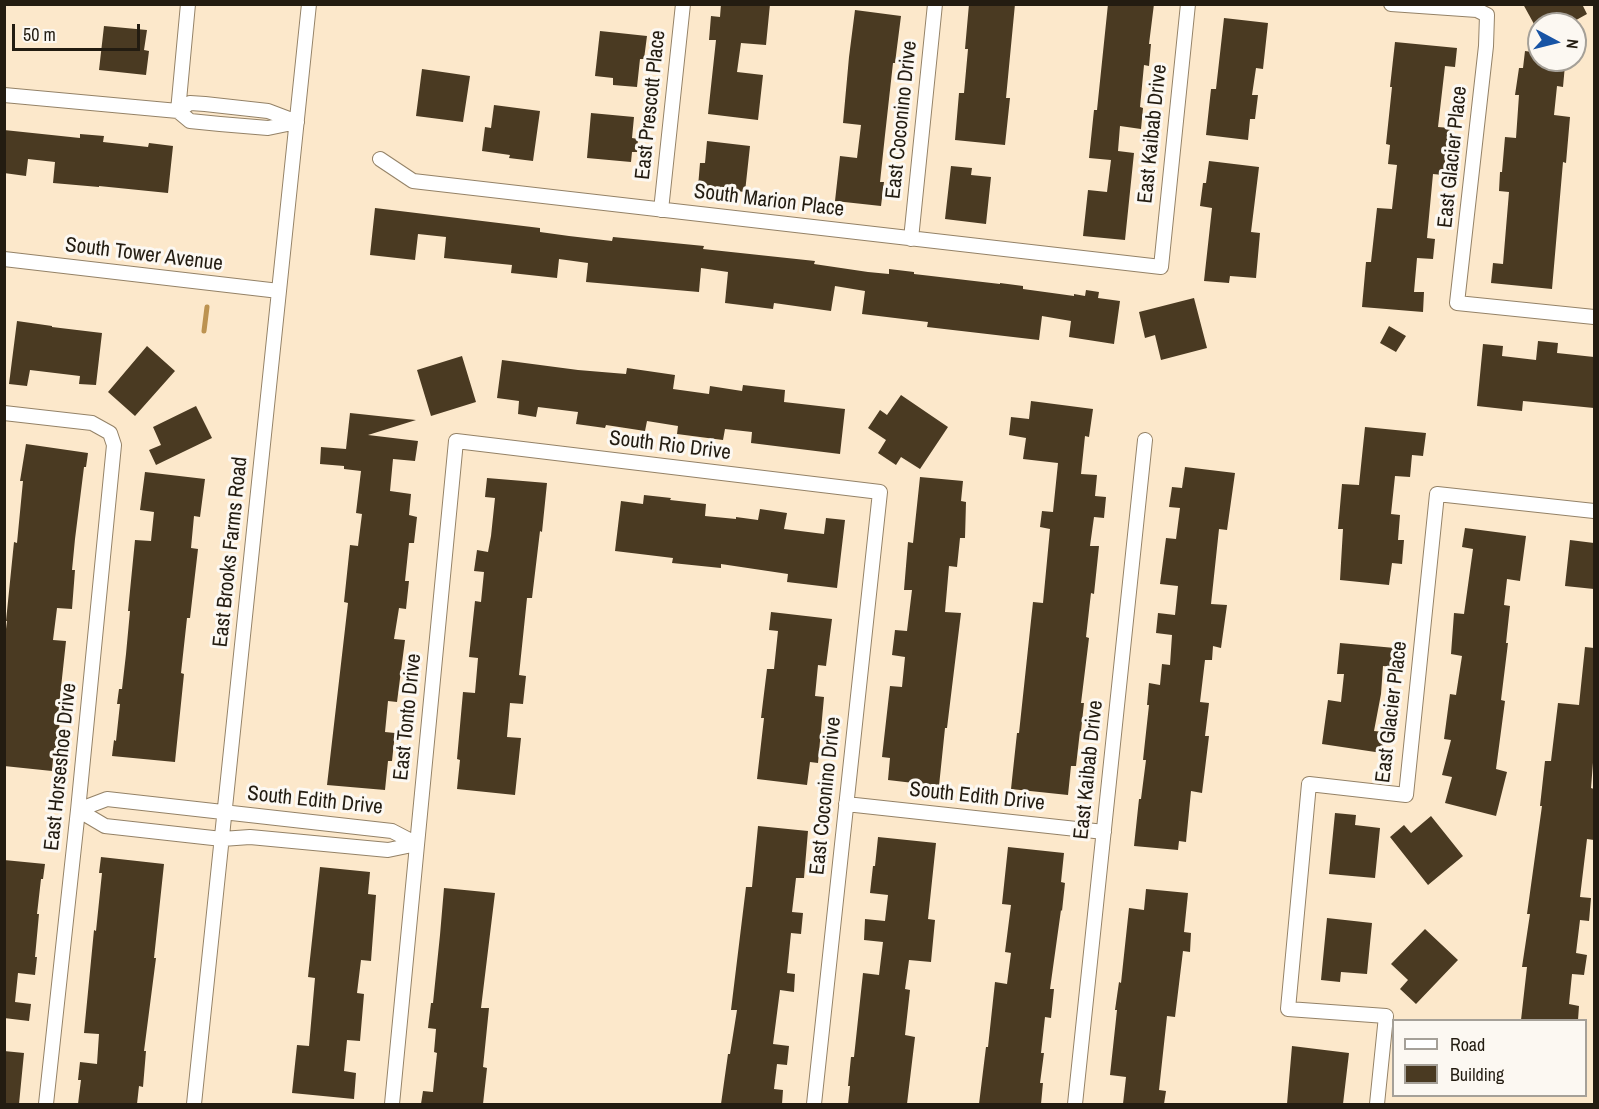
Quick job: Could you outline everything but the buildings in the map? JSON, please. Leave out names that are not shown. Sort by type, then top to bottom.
[{"type":"street","points":[[178,111],[189,4]]},
{"type":"street","name":"East Brooks Farms Road","points":[[194,1104],[309,4]]},
{"type":"street","name":"East Prescott Place","points":[[660,210],[683,4]]},
{"type":"street","name":"East Coconino Drive","points":[[911,239],[935,4]]},
{"type":"street","name":"East Kaibab Drive","points":[[1161,267],[1188,4]]},
{"type":"street","name":"East Glacier Place","points":[[1391,4],[1477,10],[1487,15],[1486,46],[1457,303],[1594,317]]},
{"type":"street","points":[[4,95],[178,111],[190,121],[220,124],[268,128],[297,122]]},
{"type":"street","points":[[178,111],[190,103],[221,105],[268,111],[297,122]]},
{"type":"street","points":[[220,124],[221,105]]},
{"type":"street","name":"South Marion Place","points":[[380,159],[413,181],[1161,267]]},
{"type":"street","name":"South Tower Avenue","points":[[4,260],[279,291]]},
{"type":"street","name":"East Horseshoe Drive","points":[[4,413],[92,423],[110,433],[114,445],[46,1104]]},
{"type":"street","name":"East Kaibab Drive","points":[[1075,1104],[1145,440]]},
{"type":"street","name":"South Rio Drive","points":[[456,441],[880,492]]},
{"type":"street","name":"East Tonto Drive","points":[[392,1104],[456,441]]},
{"type":"street","name":"East Coconino Drive","points":[[814,1104],[880,492]]},
{"type":"street","name":"East Glacier Place","points":[[1377,1104],[1386,1016],[1288,1009],[1310,784],[1406,795],[1437,494],[1594,511]]},
{"type":"street","name":"South Edith Drive","points":[[78,810],[107,799],[392,831],[417,844]]},
{"type":"street","points":[[138,829],[141,803]]},
{"type":"street","name":"South Edith Drive","points":[[846,804],[1104,832]]},
{"type":"street","name":"South Edith Drive","points":[[78,810],[105,826],[222,838],[250,837],[388,850],[417,844]]},
{"type":"street","points":[[322,844],[324,823]]},
{"type":"waterway","points":[[204,331],[207,307]]}]
